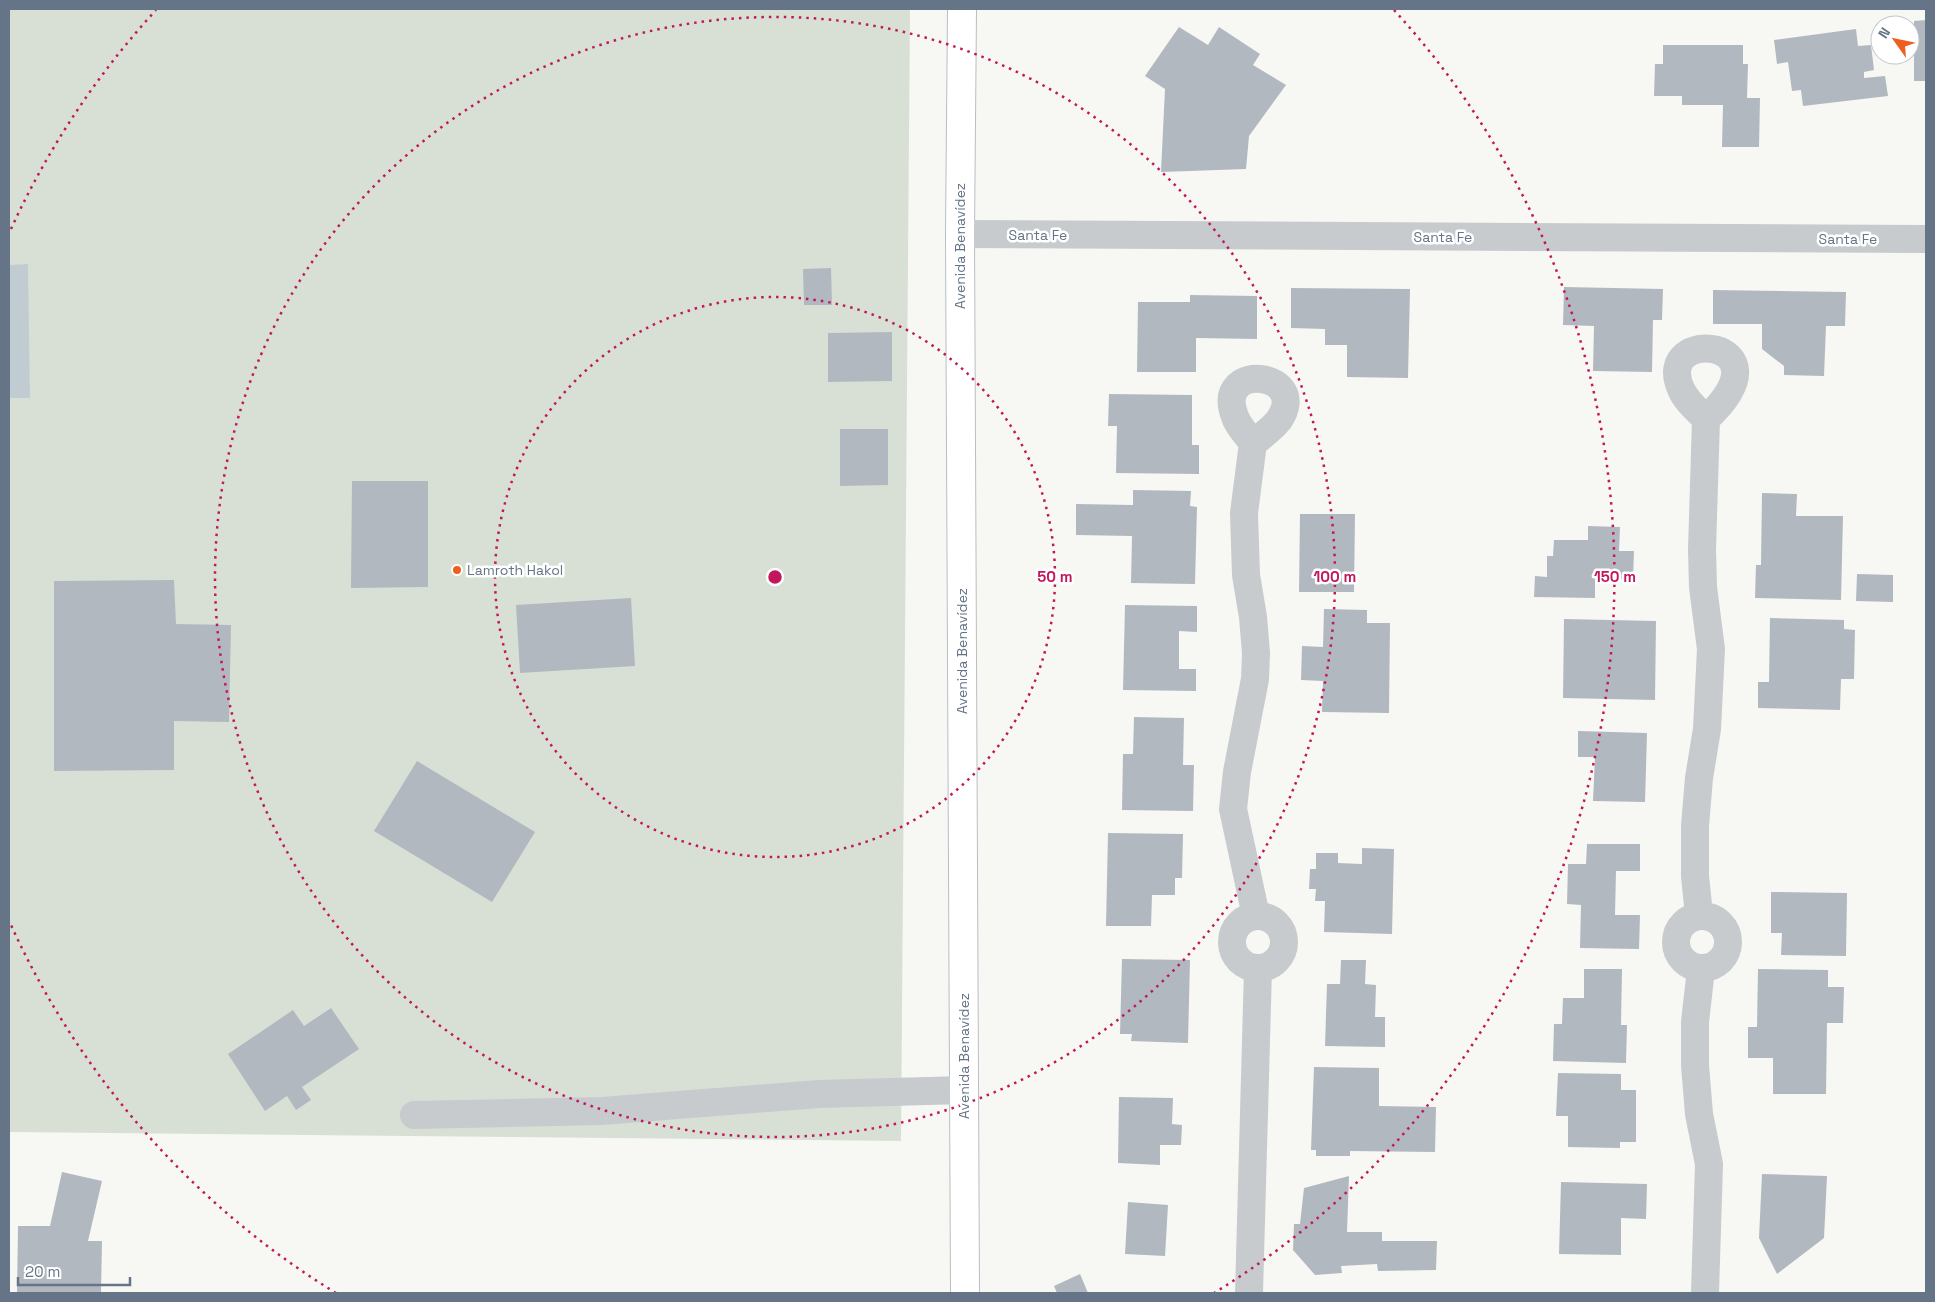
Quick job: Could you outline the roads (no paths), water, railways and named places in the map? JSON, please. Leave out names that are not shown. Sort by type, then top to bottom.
[{"type":"main road","name":"Avenida Benavídez","points":[[962,9],[960,234],[965,1293]]},
{"type":"street","name":"Santa Fe","points":[[960,234],[1926,239]]},
{"type":"street","points":[[1699,916],[1695,876],[1695,826],[1699,778],[1707,730],[1711,649],[1702,587],[1706,419]]},
{"type":"street","points":[[1253,443],[1244,513],[1246,575],[1253,617],[1256,653],[1255,679],[1237,772],[1233,810],[1256,916]]},
{"type":"street","points":[[1264,916],[1273,920],[1283,933],[1285,941],[1284,950],[1274,964],[1267,968],[1258,969],[1249,968],[1242,963],[1232,948],[1232,939],[1235,930],[1247,918],[1264,916]]},
{"type":"street","points":[[1699,916],[1707,916],[1722,925],[1728,941],[1723,958],[1709,968],[1701,969],[1684,963],[1679,956],[1675,939],[1677,930],[1683,923],[1699,916]]},
{"type":"street","points":[[1249,1293],[1258,969]]},
{"type":"street","points":[[1701,969],[1695,1022],[1695,1065],[1699,1114],[1709,1164],[1705,1293]]},
{"type":"street","points":[[414,1115],[602,1111],[819,1094],[964,1090]]},
{"type":"place","name":"Lamroth Hakol","points":[[457,570]]}]
